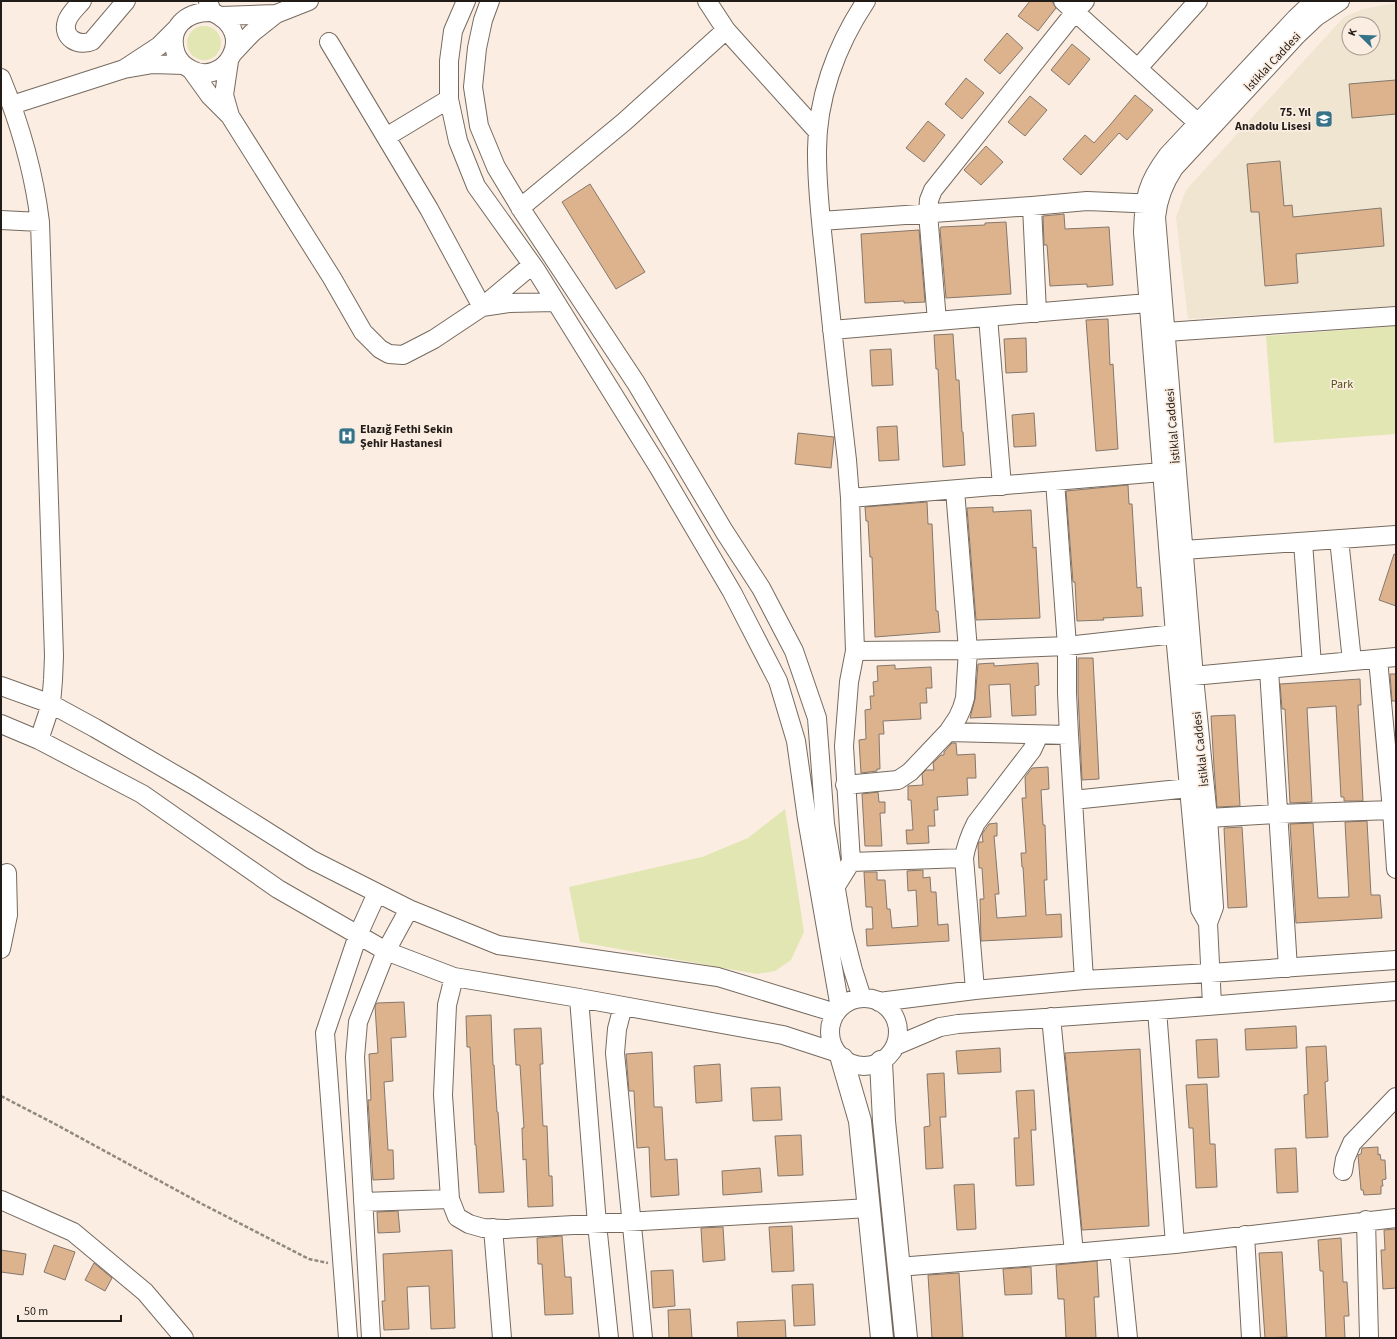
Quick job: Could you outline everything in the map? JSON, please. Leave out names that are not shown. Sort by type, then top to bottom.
[{"type":"main road","points":[[888,1054],[884,1121],[906,1338]]},
{"type":"main road","points":[[839,1055],[860,1121],[882,1338]]},
{"type":"street","points":[[82,1],[66,22],[66,28],[71,38],[81,44],[87,43],[97,37],[126,1]]},
{"type":"street","points":[[189,1],[174,38],[174,48],[178,58],[188,68],[210,96],[230,116],[332,278],[363,332],[380,349],[389,354],[404,355],[434,339],[482,307],[532,265]]},
{"type":"street","points":[[12,105],[124,69],[153,64],[188,68],[202,73],[212,72],[222,68],[252,33],[276,14],[309,1]]},
{"type":"street","points":[[466,1],[453,31],[449,61],[449,99],[458,140],[476,186],[532,265],[659,468],[732,592],[778,681],[796,741],[838,1010]]},
{"type":"street","points":[[490,1],[483,20],[477,48],[473,87],[479,126],[496,167],[520,208],[636,383],[724,531],[761,588],[794,651],[817,718],[825,824],[843,931],[862,998]]},
{"type":"street","points":[[707,1],[726,30],[818,132]]},
{"type":"street","points":[[836,886],[851,862],[844,746],[849,682],[855,651],[850,498],[821,221],[816,154],[822,101],[831,68],[846,34],[866,1]]},
{"type":"street","points":[[1138,68],[1198,1]]},
{"type":"street","name":"İstiklal Caddesi","points":[[1212,1006],[1208,923],[1214,907],[1208,818],[1187,677],[1175,634],[1143,232],[1151,204],[1174,168],[1297,35],[1316,17],[1340,1]]},
{"type":"street","name":"İstiklal Caddesi","points":[[1208,923],[1200,909],[1190,788],[1184,550],[1166,332],[1156,230],[1147,189],[1152,178],[1168,155],[1311,2]]},
{"type":"street","points":[[937,321],[928,213],[929,200],[933,190],[1075,5],[1138,68],[1198,123]]},
{"type":"street","points":[[213,10],[228,23],[233,32],[235,42],[224,95],[230,116]]},
{"type":"street","points":[[124,69],[159,46],[192,14],[213,10],[276,14]]},
{"type":"street","points":[[520,208],[624,122],[726,30]]},
{"type":"street","points":[[329,42],[429,209],[482,307]]},
{"type":"street","points":[[1,78],[12,105],[31,172],[40,222],[54,680],[51,704],[39,740]]},
{"type":"street","points":[[386,137],[449,99]]},
{"type":"street","points":[[821,221],[1087,201],[1151,204]]},
{"type":"street","points":[[1032,206],[1037,313]]},
{"type":"street","points":[[1,220],[40,222]]},
{"type":"street","points":[[482,307],[510,303],[555,302]]},
{"type":"street","points":[[832,330],[1148,303]]},
{"type":"street","points":[[1166,332],[1396,316]]},
{"type":"street","points":[[988,317],[1002,486]]},
{"type":"street","points":[[850,498],[1162,472]]},
{"type":"street","points":[[1056,481],[1067,646],[1066,693],[1068,735],[1084,980]]},
{"type":"street","points":[[846,785],[898,780],[910,772],[948,732],[962,708],[968,650],[956,490]]},
{"type":"street","points":[[1184,550],[1396,536]]},
{"type":"street","points":[[1339,539],[1352,661]]},
{"type":"street","points":[[1303,542],[1312,665]]},
{"type":"street","points":[[855,651],[968,650],[1067,646],[1175,634]]},
{"type":"street","points":[[1187,677],[1396,657]]},
{"type":"street","points":[[1378,659],[1396,869]]},
{"type":"street","points":[[1269,670],[1288,968]]},
{"type":"street","points":[[1,686],[51,704],[95,728],[194,785],[312,860],[409,909],[498,945],[718,978],[838,1010]]},
{"type":"street","points":[[1,724],[39,740],[142,794],[278,889],[386,951],[454,977],[783,1035],[839,1055],[851,1064],[861,1067],[871,1066],[888,1054],[940,1027],[958,1024],[1396,991]]},
{"type":"street","points":[[948,732],[1068,735]]},
{"type":"street","points":[[975,990],[964,858],[970,835],[976,823],[1032,750],[1039,735]]},
{"type":"street","points":[[1073,800],[1190,788]]},
{"type":"street","points":[[1208,818],[1392,810]]},
{"type":"street","points":[[851,862],[964,858]]},
{"type":"street","points":[[1,949],[8,915],[7,872]]},
{"type":"street","points":[[348,1338],[325,1033],[358,935],[377,893]]},
{"type":"street","points":[[370,1338],[355,1058],[358,1022],[386,951],[409,909]]},
{"type":"street","points":[[879,1002],[975,990],[1084,980],[1396,960]]},
{"type":"street","points":[[454,977],[447,1005],[443,1095],[450,1199],[457,1217],[469,1224],[483,1228],[505,1229],[869,1208]]},
{"type":"street","points":[[579,998],[597,1224],[609,1338]]},
{"type":"street","points":[[839,1055],[831,1042],[831,1022],[838,1010],[843,1005],[852,1000],[862,998],[879,1002],[887,1007],[894,1015],[898,1036],[888,1054]]},
{"type":"street","points":[[623,1006],[617,1029],[615,1053],[644,1338]]},
{"type":"street","points":[[1157,1010],[1175,1244]]},
{"type":"street","points":[[1051,1018],[1074,1254]]},
{"type":"street","points":[[1343,1171],[1345,1159],[1352,1142],[1396,1097]]},
{"type":"street","points":[[363,1202],[450,1199]]},
{"type":"street","points":[[1,1200],[73,1232],[145,1292],[184,1338]]},
{"type":"street","points":[[898,1267],[1074,1254],[1175,1244],[1366,1220],[1396,1218]]},
{"type":"street","points":[[1366,1220],[1369,1338]]},
{"type":"street","points":[[493,1228],[502,1338]]},
{"type":"street","points":[[1245,1235],[1251,1338]]},
{"type":"street","points":[[1119,1249],[1128,1338]]},
{"type":"path","points":[[1,1096],[202,1204],[309,1258],[324,1263],[343,1264]]},
{"type":"shaded area","name":"75. Yıl Anadolu Lisesi","points":[[1396,3],[1396,306],[1188,319],[1176,217],[1186,190],[1341,20],[1341,56],[1381,56],[1381,16],[1346,16],[1363,9]]},
{"type":"green space","points":[[207,26],[216,31],[220,36],[220,50],[216,55],[211,59],[201,60],[197,59],[188,50],[187,40],[188,36],[197,27]]},
{"type":"green space","name":"Park","points":[[1396,326],[1396,434],[1274,443],[1266,336]]},
{"type":"green space","points":[[785,809],[804,932],[791,960],[775,971],[757,974],[580,942],[569,887],[702,857],[748,838]]},
{"type":"building","points":[[1030,1],[1052,1],[1056,8],[1038,31],[1018,16]]},
{"type":"building","points":[[1007,33],[1023,48],[1000,74],[984,60]]},
{"type":"building","points":[[1072,44],[1090,59],[1069,85],[1051,70]]},
{"type":"building","points":[[966,78],[984,93],[962,119],[945,104]]},
{"type":"building","points":[[1396,80],[1396,114],[1352,118],[1349,84]]},
{"type":"building","points":[[1135,95],[1153,110],[1127,140],[1119,133],[1081,175],[1063,159],[1085,135],[1094,143]]},
{"type":"building","points":[[1030,96],[1047,110],[1025,136],[1008,122]]},
{"type":"building","points":[[928,121],[945,135],[924,162],[906,148]]},
{"type":"building","points":[[986,146],[1003,162],[981,185],[964,170]]},
{"type":"building","points":[[1280,161],[1284,206],[1292,205],[1293,217],[1381,208],[1384,246],[1296,254],[1298,283],[1265,286],[1259,212],[1251,212],[1247,164]]},
{"type":"building","points":[[590,184],[645,272],[616,289],[562,202]]},
{"type":"building","points":[[1064,214],[1065,229],[1109,227],[1113,285],[1087,287],[1087,284],[1050,286],[1047,245],[1044,245],[1043,216]]},
{"type":"building","points":[[1006,222],[1011,294],[946,298],[941,227],[985,225],[985,223]]},
{"type":"building","points":[[919,230],[925,302],[904,303],[904,301],[865,303],[861,234]]},
{"type":"building","points":[[1108,319],[1110,365],[1113,364],[1118,449],[1096,451],[1086,320]]},
{"type":"building","points":[[953,334],[956,380],[959,380],[965,465],[943,467],[938,369],[936,369],[934,335]]},
{"type":"building","points":[[1026,338],[1027,372],[1006,373],[1004,339]]},
{"type":"building","points":[[891,349],[893,385],[872,386],[870,350]]},
{"type":"building","points":[[1034,413],[1036,446],[1014,447],[1012,415]]},
{"type":"building","points":[[897,426],[899,460],[879,461],[877,427]]},
{"type":"building","points":[[798,433],[834,437],[831,468],[795,464]]},
{"type":"building","points":[[1128,485],[1129,504],[1132,504],[1137,588],[1141,587],[1143,616],[1077,621],[1075,582],[1073,582],[1066,491]]},
{"type":"building","points":[[927,502],[928,524],[932,524],[936,611],[938,611],[940,632],[875,637],[872,557],[870,557],[868,521],[866,521],[865,507]]},
{"type":"building","points":[[993,507],[993,512],[1031,510],[1033,548],[1036,547],[1040,618],[976,620],[967,508]]},
{"type":"building","points":[[1394,554],[1396,555],[1396,606],[1379,600]]},
{"type":"building","points":[[1078,658],[1093,658],[1099,779],[1082,780]]},
{"type":"building","points":[[994,663],[994,666],[1038,663],[1039,685],[1035,686],[1036,715],[1012,716],[1010,684],[989,685],[991,717],[970,718],[975,699],[978,664]]},
{"type":"building","points":[[895,665],[895,669],[931,667],[932,688],[926,688],[927,703],[920,703],[921,719],[883,721],[884,734],[879,734],[880,769],[877,769],[877,771],[861,773],[859,740],[866,739],[865,710],[871,709],[870,696],[874,696],[873,682],[878,681],[877,666]]},
{"type":"building","points":[[1390,674],[1396,674],[1396,701],[1392,701]]},
{"type":"building","points":[[1360,679],[1361,705],[1358,705],[1363,801],[1344,801],[1344,797],[1341,797],[1336,706],[1307,708],[1312,802],[1290,803],[1285,709],[1282,709],[1280,684]]},
{"type":"building","points":[[1235,715],[1240,806],[1217,807],[1211,716]]},
{"type":"building","points":[[952,743],[956,743],[957,755],[975,754],[976,778],[967,778],[968,795],[937,797],[938,810],[934,810],[935,826],[928,826],[929,843],[907,844],[906,830],[913,830],[911,800],[908,800],[908,786],[923,785],[922,774],[926,770],[934,770],[933,763],[941,755],[944,755],[944,752]]},
{"type":"building","points":[[1048,767],[1049,789],[1041,790],[1043,825],[1045,825],[1047,880],[1044,880],[1046,915],[1061,914],[1062,937],[981,941],[980,899],[984,899],[982,868],[979,868],[978,845],[979,842],[983,842],[982,834],[989,824],[997,823],[997,836],[994,836],[999,894],[995,894],[997,918],[1026,916],[1021,853],[1026,853],[1022,798],[1026,798],[1025,777],[1032,768]]},
{"type":"building","points":[[878,792],[879,802],[885,802],[885,813],[880,813],[882,846],[865,846],[862,794]]},
{"type":"building","points":[[1367,821],[1371,895],[1380,895],[1382,918],[1296,923],[1290,824],[1313,823],[1318,898],[1349,897],[1345,822]]},
{"type":"building","points":[[1242,827],[1247,907],[1228,908],[1224,828]]},
{"type":"building","points":[[923,870],[923,878],[930,877],[931,892],[936,892],[938,925],[948,924],[949,941],[867,946],[866,929],[873,929],[872,907],[866,907],[864,872],[877,872],[877,880],[885,880],[887,909],[890,909],[892,928],[918,926],[916,890],[908,891],[907,871]]},
{"type":"building","points":[[404,1002],[406,1037],[391,1038],[393,1081],[384,1082],[388,1150],[393,1150],[394,1179],[373,1180],[368,1100],[371,1100],[369,1054],[378,1053],[375,1006],[377,1003]]},
{"type":"building","points":[[491,1015],[493,1065],[504,1192],[479,1193],[470,1047],[467,1047],[466,1016]]},
{"type":"building","points":[[1296,1026],[1297,1048],[1246,1050],[1245,1029]]},
{"type":"building","points":[[541,1028],[543,1064],[540,1064],[543,1126],[547,1126],[549,1176],[552,1176],[553,1206],[528,1207],[526,1159],[523,1160],[522,1128],[524,1128],[520,1065],[516,1065],[514,1029]]},
{"type":"building","points":[[1217,1039],[1219,1077],[1198,1078],[1196,1040]]},
{"type":"building","points":[[1326,1046],[1328,1081],[1325,1082],[1328,1137],[1306,1138],[1304,1095],[1308,1094],[1306,1047]]},
{"type":"building","points":[[1000,1048],[1001,1072],[958,1074],[956,1051]]},
{"type":"building","points":[[1140,1049],[1149,1226],[1082,1230],[1065,1053]]},
{"type":"building","points":[[652,1052],[654,1107],[662,1107],[665,1160],[677,1159],[679,1195],[651,1197],[649,1147],[637,1148],[634,1091],[629,1091],[626,1054]]},
{"type":"building","points":[[720,1064],[722,1101],[696,1103],[694,1066]]},
{"type":"building","points":[[944,1073],[946,1117],[940,1117],[943,1168],[926,1169],[924,1127],[930,1126],[927,1074]]},
{"type":"building","points":[[1207,1084],[1210,1144],[1215,1144],[1217,1187],[1196,1188],[1193,1128],[1189,1128],[1186,1085]]},
{"type":"building","points":[[780,1087],[782,1120],[753,1121],[751,1088]]},
{"type":"building","points":[[1034,1090],[1036,1130],[1031,1130],[1034,1185],[1016,1186],[1014,1138],[1019,1138],[1016,1091]]},
{"type":"building","points":[[801,1135],[803,1175],[778,1176],[775,1136]]},
{"type":"building","points":[[1378,1147],[1378,1155],[1380,1154],[1381,1160],[1385,1160],[1386,1179],[1382,1180],[1383,1186],[1381,1186],[1381,1194],[1364,1195],[1363,1190],[1361,1190],[1358,1155],[1361,1154],[1362,1148]]},
{"type":"building","points":[[1296,1148],[1298,1192],[1277,1193],[1275,1149]]},
{"type":"building","points":[[760,1168],[762,1192],[723,1195],[722,1171]]},
{"type":"building","points":[[974,1184],[976,1229],[957,1230],[954,1185]]},
{"type":"building","points":[[398,1211],[400,1232],[378,1233],[377,1212]]},
{"type":"building","points":[[792,1226],[794,1271],[772,1272],[769,1227]]},
{"type":"building","points":[[723,1227],[725,1260],[703,1262],[701,1228]]},
{"type":"building","points":[[1396,1229],[1396,1288],[1383,1289],[1381,1250],[1385,1250],[1384,1230]]},
{"type":"building","points":[[562,1236],[565,1277],[571,1277],[573,1314],[545,1315],[542,1264],[538,1264],[537,1238]]},
{"type":"building","points":[[1341,1238],[1343,1282],[1347,1282],[1349,1316],[1344,1316],[1345,1338],[1326,1338],[1323,1271],[1320,1271],[1318,1240]]},
{"type":"building","points":[[54,1245],[75,1252],[65,1280],[44,1272]]},
{"type":"building","points":[[1,1250],[26,1254],[23,1275],[1,1272]]},
{"type":"building","points":[[452,1250],[455,1328],[431,1329],[429,1286],[407,1287],[409,1329],[384,1330],[382,1301],[385,1301],[383,1254]]},
{"type":"building","points":[[1282,1252],[1287,1337],[1265,1338],[1259,1253]]},
{"type":"building","points":[[1097,1261],[1099,1297],[1094,1297],[1096,1338],[1066,1338],[1064,1299],[1058,1299],[1056,1265]]},
{"type":"building","points":[[94,1263],[112,1278],[105,1291],[85,1280]]},
{"type":"building","points":[[1031,1267],[1032,1294],[1005,1295],[1003,1269]]},
{"type":"building","points":[[673,1270],[675,1306],[653,1308],[651,1271]]},
{"type":"building","points":[[959,1273],[963,1338],[932,1338],[928,1275]]},
{"type":"building","points":[[813,1284],[815,1325],[794,1326],[792,1285]]},
{"type":"building","points":[[690,1309],[692,1338],[669,1338],[668,1310]]},
{"type":"building","points":[[785,1320],[786,1338],[738,1338],[737,1322]]},
{"type":"place","name":"75. Yıl Anadolu Lisesi","points":[[1324,119]]},
{"type":"place","name":"Elazığ Fethi Sekin Şehir Hastanesi","points":[[347,436]]}]
